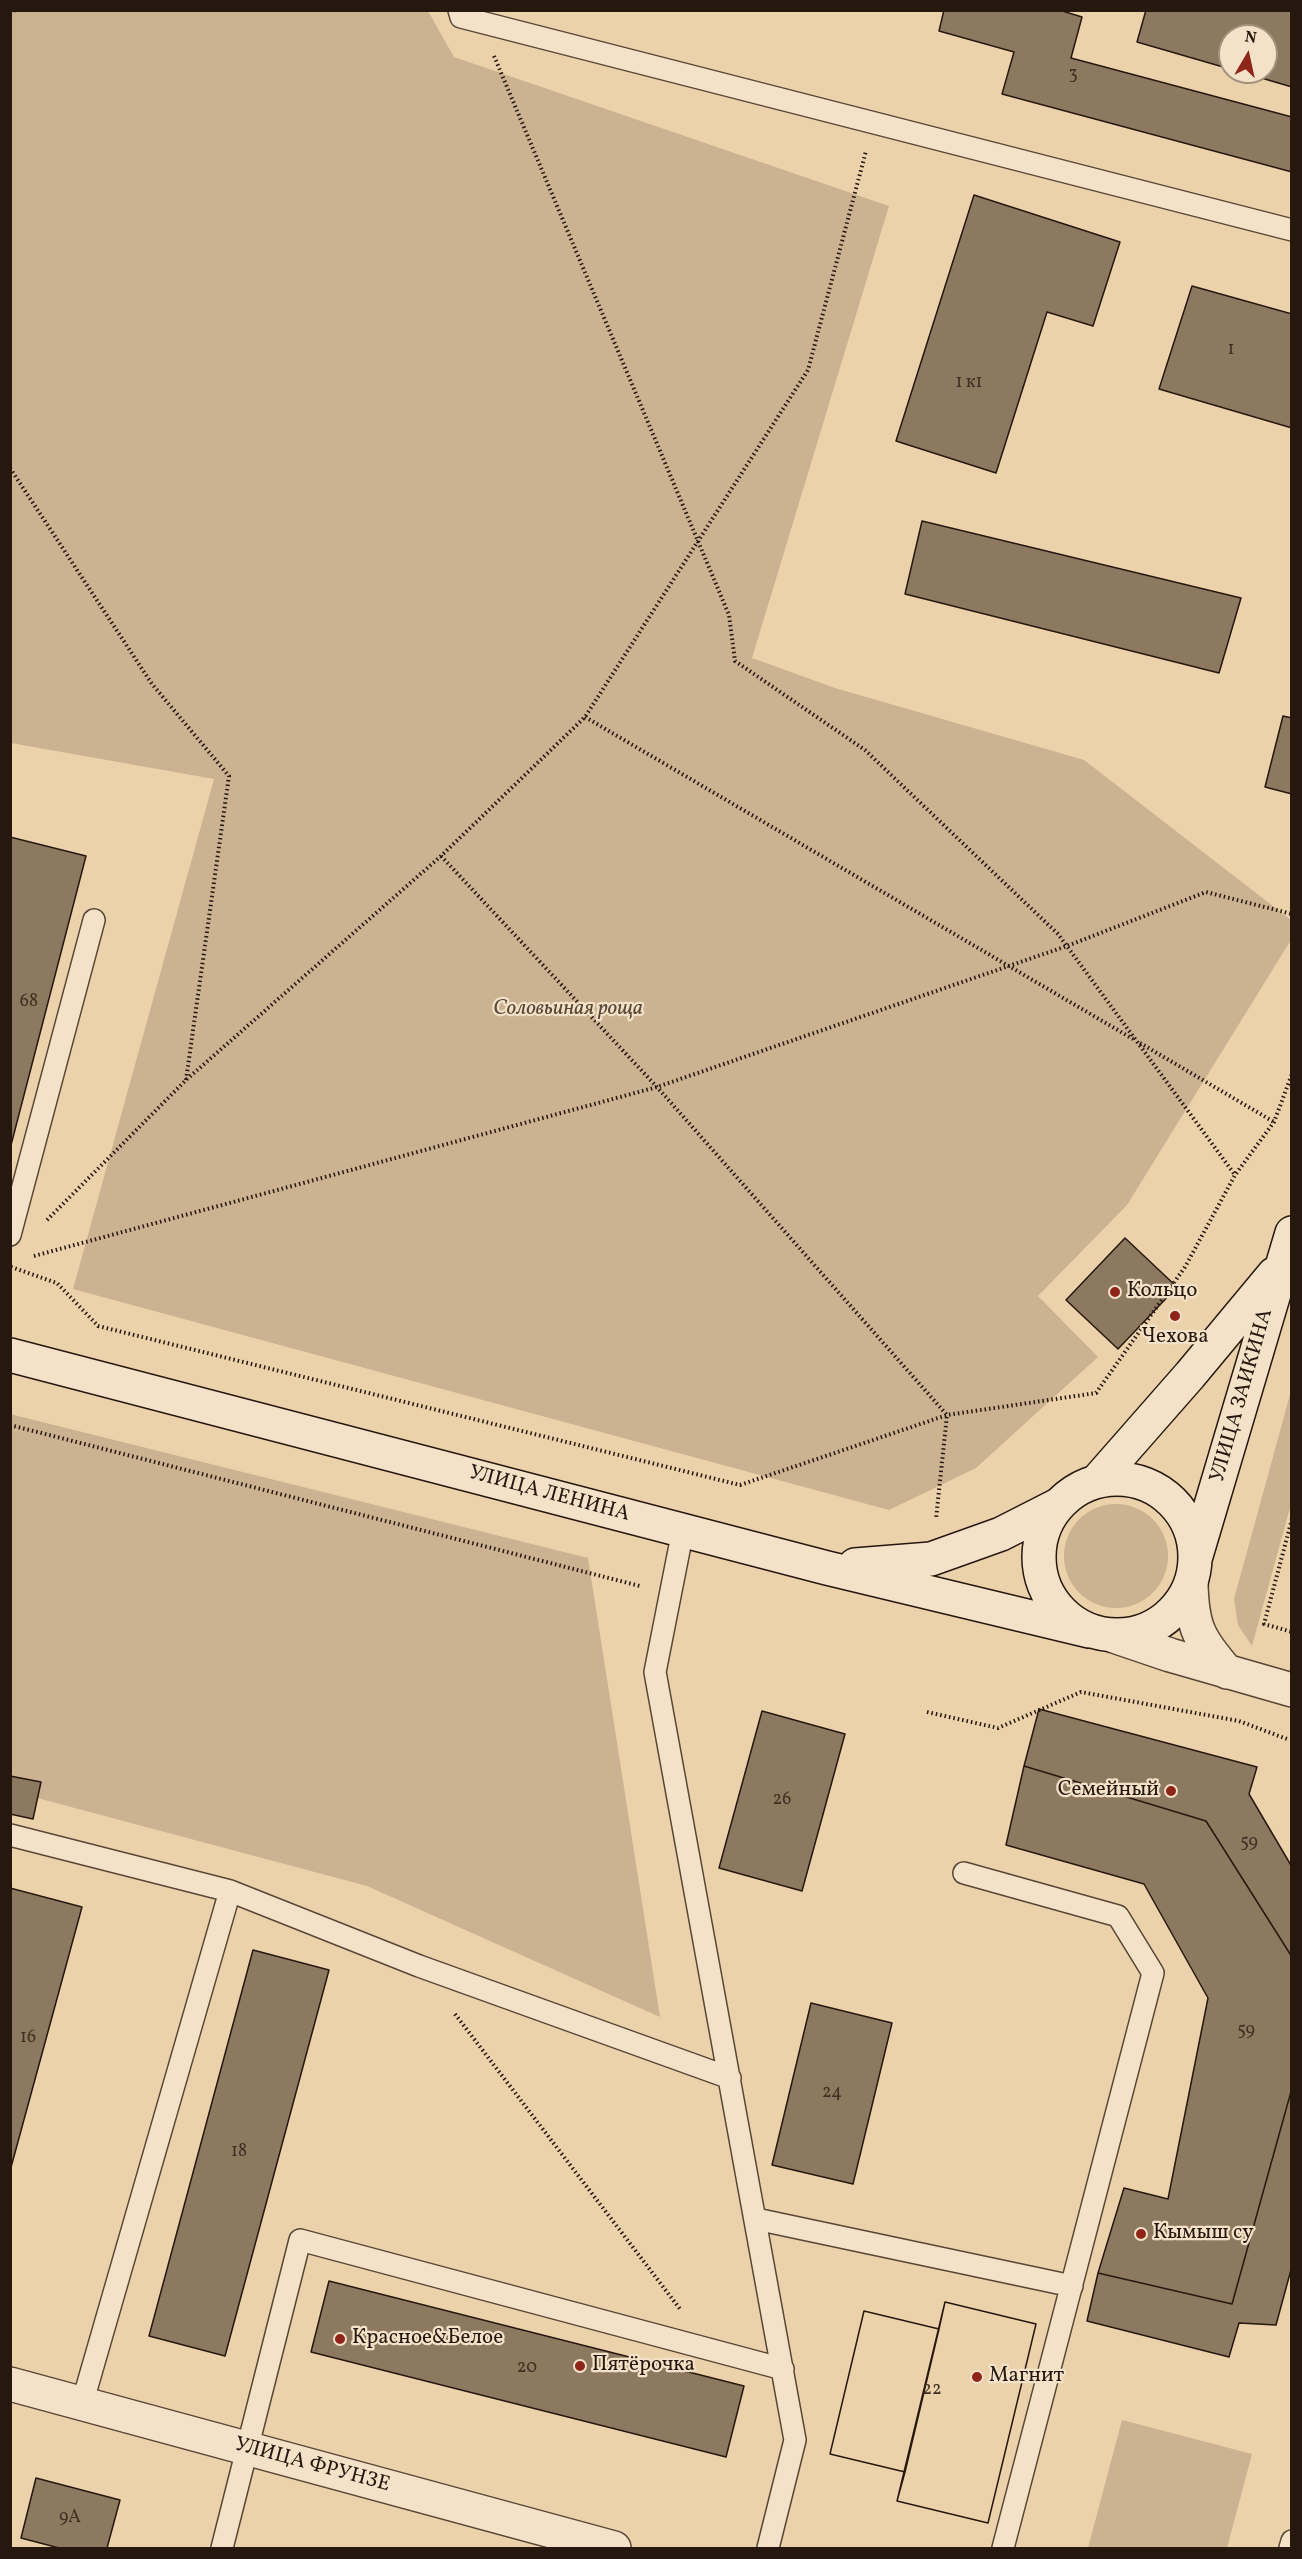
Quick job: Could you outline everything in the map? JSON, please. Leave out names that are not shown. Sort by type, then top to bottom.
[{"type":"main road","points":[[1097,1481],[1190,1375],[1289,1241]]},
{"type":"main road","name":"УЛИЦА ЗАИКИНА","points":[[1227,1672],[1202,1642],[1191,1613],[1193,1572],[1289,1241]]},
{"type":"main road","name":"УЛИЦА ЛЕНИНА","points":[[10,1355],[827,1568],[1102,1633],[1292,1690]]},
{"type":"main road","points":[[827,1568],[931,1559],[1001,1534],[1058,1505],[1076,1490],[1097,1481],[1121,1479],[1145,1484],[1166,1496],[1182,1514],[1192,1536],[1193,1572],[1179,1605],[1161,1622],[1139,1632],[1102,1633],[1067,1618],[1050,1600],[1040,1576],[1038,1551],[1044,1526],[1058,1505]]},
{"type":"main road","name":"УЛИЦА ФРУНЗЕ","points":[[10,2384],[247,2448],[566,2542],[614,2548]]},
{"type":"lane","points":[[459,10],[460,17],[1292,230]]},
{"type":"lane","points":[[10,1234],[94,920]]},
{"type":"lane","points":[[683,1530],[655,1672],[795,2440],[768,2548]]},
{"type":"lane","points":[[10,1835],[230,1891],[419,1966],[730,2078]]},
{"type":"lane","points":[[964,1873],[1118,1916],[1153,1973],[1003,2548]]},
{"type":"lane","points":[[82,2404],[230,1891]]},
{"type":"lane","points":[[756,2219],[1072,2286]]},
{"type":"lane","points":[[222,2548],[300,2240],[783,2369]]},
{"type":"lane","points":[[1290,2548],[1292,2541]]},
{"type":"path","points":[[10,14],[15,10]]},
{"type":"path","points":[[479,21],[729,615],[735,661],[866,750],[1058,934],[1235,1175]]},
{"type":"path","points":[[44,1223],[186,1080],[441,856],[585,717],[808,370],[874,123]]},
{"type":"path","points":[[10,468],[152,684],[229,776],[186,1080]]},
{"type":"path","points":[[585,717],[1274,1122]]},
{"type":"path","points":[[441,856],[657,1087],[947,1415],[931,1559]]},
{"type":"path","points":[[34,1256],[657,1087],[1067,946],[1206,892],[1292,914]]},
{"type":"path","points":[[10,1267],[57,1283],[98,1326],[740,1485],[947,1415],[1096,1393],[1185,1267],[1235,1175],[1274,1122],[1292,1074]]},
{"type":"path","points":[[10,1425],[670,1594]]},
{"type":"path","points":[[1292,1519],[1264,1624],[1292,1632]]},
{"type":"path","points":[[927,1712],[998,1728],[1081,1692],[1239,1721],[1287,1739]]},
{"type":"path","points":[[454,2013],[711,2350]]},
{"type":"green space","name":"Соловьиная роща","points":[[10,11],[428,11],[454,57],[889,206],[752,658],[835,688],[1084,760],[1291,920],[1291,940],[1127,1205],[1038,1296],[1098,1357],[976,1468],[889,1510],[73,1289],[214,779],[11,743]]},
{"type":"green space","points":[[1291,1391],[1291,1504],[1252,1646],[1238,1625],[1234,1599]]},
{"type":"green space","points":[[10,1414],[588,1558],[660,2017],[367,1886],[11,1791]]},
{"type":"green space","points":[[1116,1504],[1136,1508],[1153,1519],[1164,1536],[1168,1556],[1164,1576],[1153,1593],[1136,1604],[1116,1608],[1096,1604],[1079,1593],[1068,1576],[1064,1556],[1068,1536],[1079,1519],[1096,1508]]},
{"type":"green space","points":[[1122,2420],[1252,2454],[1227,2548],[1088,2548]]},
{"type":"building","points":[[944,10],[1059,10],[1082,17],[1071,58],[1292,117],[1292,172],[1002,94],[1014,52],[939,31]]},
{"type":"building","points":[[1146,10],[1292,10],[1292,87],[1278,83],[1278,24],[1218,24],[1218,66],[1137,42]]},
{"type":"building","points":[[974,195],[1120,242],[1093,326],[1047,312],[996,473],[896,441]]},
{"type":"building","points":[[1192,286],[1292,314],[1292,428],[1159,389]]},
{"type":"building","points":[[922,521],[1241,598],[1219,673],[905,594]]},
{"type":"building","points":[[1283,716],[1292,718],[1292,794],[1265,787]]},
{"type":"building","points":[[10,837],[86,856],[10,1149]]},
{"type":"building","points":[[1125,1238],[1177,1287],[1118,1349],[1066,1300]]},
{"type":"building","points":[[1039,1709],[1257,1767],[1249,1794],[1292,1867],[1292,1957],[1206,1821],[1024,1766]]},
{"type":"building","points":[[762,1711],[845,1734],[802,1891],[719,1868]]},
{"type":"building","points":[[1024,1766],[1206,1821],[1292,1957],[1292,2088],[1232,2304],[1098,2273],[1124,2188],[1168,2199],[1208,1998],[1144,1884],[1006,1845]]},
{"type":"building","points":[[10,1776],[41,1782],[33,1819],[10,1814]]},
{"type":"building","points":[[10,1888],[82,1907],[10,2171]]},
{"type":"building","points":[[253,1950],[329,1970],[225,2356],[149,2336]]},
{"type":"building","points":[[811,2003],[892,2023],[853,2184],[772,2165]]},
{"type":"building","points":[[1292,2088],[1292,2266],[1276,2325],[1239,2323],[1229,2357],[1087,2321],[1098,2273],[1232,2304]]},
{"type":"building","points":[[329,2281],[744,2386],[726,2457],[311,2352]]},
{"type":"building","points":[[945,2302],[1036,2324],[988,2523],[897,2501]]},
{"type":"building","points":[[945,2302],[1036,2324],[988,2523],[897,2501],[905,2472],[830,2454],[864,2311],[939,2329]]},
{"type":"building","points":[[864,2311],[939,2329],[905,2472],[830,2454]]},
{"type":"building","points":[[36,2478],[120,2500],[107,2548],[59,2548],[21,2538]]},
{"type":"place","name":"Кольцо","points":[[1115,1292]]},
{"type":"place","name":"Чехова","points":[[1175,1316]]},
{"type":"place","name":"Семейный","points":[[1171,1791]]},
{"type":"place","name":"Кымыш су","points":[[1141,2234]]},
{"type":"place","name":"Красное&Белое","points":[[340,2339]]},
{"type":"place","name":"Пятёрочка","points":[[580,2366]]},
{"type":"place","name":"Магнит","points":[[977,2377]]}]
